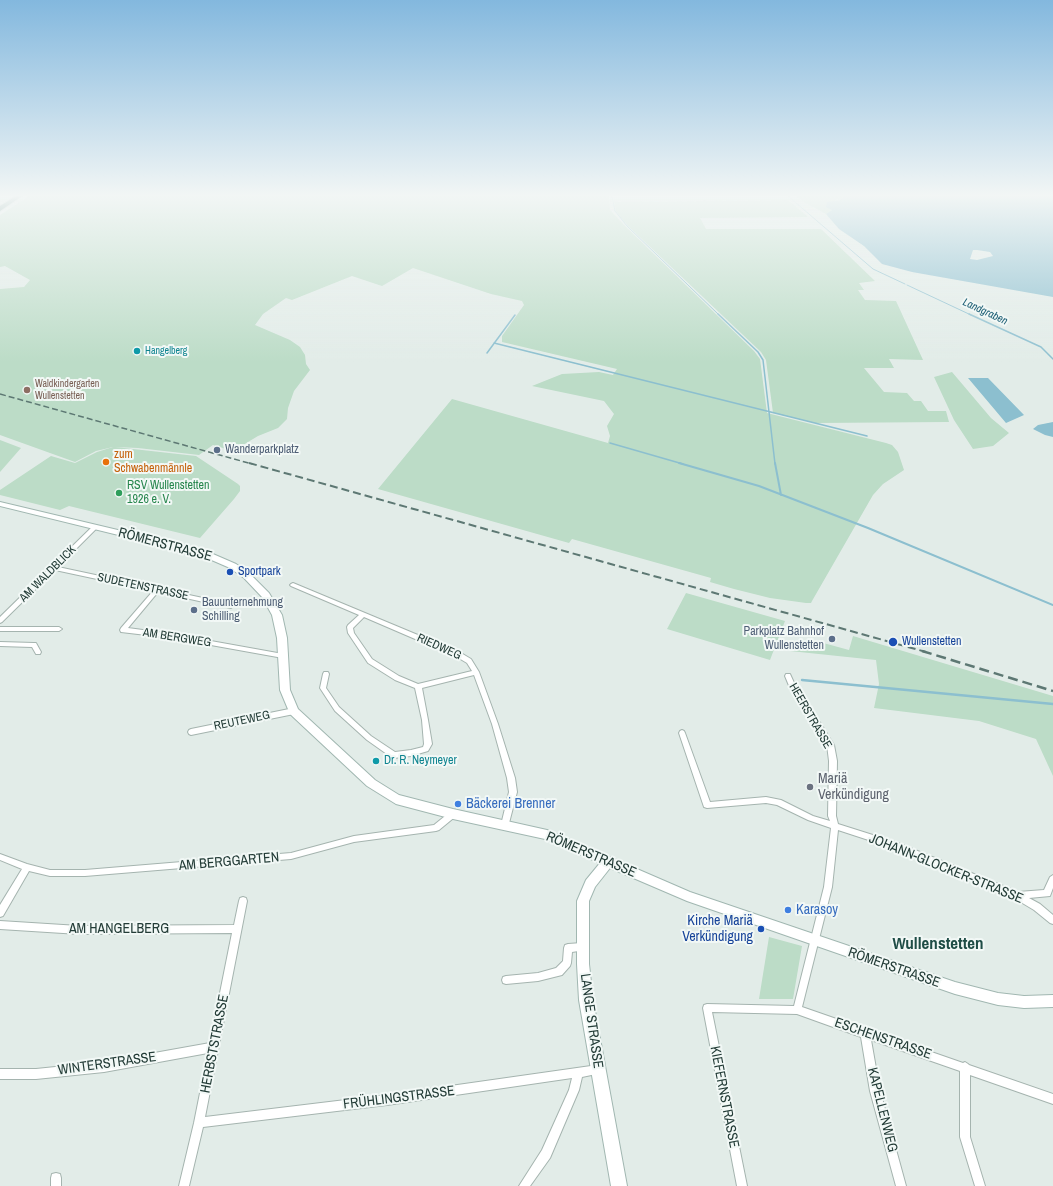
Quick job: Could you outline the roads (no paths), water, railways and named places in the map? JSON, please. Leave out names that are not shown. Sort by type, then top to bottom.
[{"type":"main road","name":"RÖMERSTRASSE","points":[[0,504],[203,553],[233,566],[247,576],[266,595],[277,615],[282,638],[285,690],[294,710],[358,772],[382,792],[404,802],[546,835],[675,891],[955,988],[998,999],[1024,1002],[1053,1001]]},
{"type":"main road","name":"LANGE STRASSE","points":[[608,862],[594,879],[585,895],[582,914],[582,947],[585,995],[619,1186]]},
{"type":"street","name":"AM WALDBLICK","points":[[0,621],[95,527]]},
{"type":"street","name":"SUDETENSTRASSE","points":[[54,568],[231,606]]},
{"type":"street","name":"RIEDWEG","points":[[293,585],[459,655],[469,661],[476,672],[511,778],[512,792],[505,825]]},
{"type":"street","name":"AM BERGWEG","points":[[158,590],[123,630],[172,636],[283,656]]},
{"type":"street","points":[[363,615],[350,627],[351,633],[370,661],[397,678],[418,687],[476,672]]},
{"type":"street","points":[[0,629],[59,628]]},
{"type":"street","points":[[0,644],[34,646],[38,652]]},
{"type":"street","points":[[326,674],[323,688],[337,709],[369,738],[394,755],[411,754],[425,749],[428,744],[418,687]]},
{"type":"street","name":"HEERSTRASSE","points":[[788,676],[792,686],[830,745],[833,761],[832,816],[834,826],[828,887],[816,940],[805,972],[797,1010]]},
{"type":"street","name":"REUTEWEG","points":[[191,732],[294,710]]},
{"type":"street","name":"JOHANN-GLOCKER-STRASSE","points":[[682,733],[708,805],[766,800],[778,802],[811,818],[894,845],[1017,895],[1037,907],[1053,920]]},
{"type":"street","name":"AM BERGGARTEN","points":[[0,857],[27,867],[50,873],[85,872],[291,856],[354,839],[436,828],[453,814]]},
{"type":"street","points":[[0,913],[27,867]]},
{"type":"street","points":[[1017,895],[1047,893],[1053,879]]},
{"type":"street","name":"HERBSTSTRASSE","points":[[184,1186],[199,1123],[238,929],[242,901]]},
{"type":"street","name":"AM HANGELBERG","points":[[0,925],[79,930],[238,929]]},
{"type":"street","points":[[506,980],[538,977],[559,972],[567,963],[568,948],[582,947]]},
{"type":"street","name":"ESCHENSTRASSE","points":[[707,1008],[797,1010],[1053,1098]]},
{"type":"street","name":"KIEFERNSTRASSE","points":[[707,1008],[742,1186]]},
{"type":"street","name":"KAPELLENWEG","points":[[865,1034],[875,1091],[901,1186]]},
{"type":"street","name":"WINTERSTRASSE","points":[[0,1074],[36,1074],[104,1067],[214,1047]]},
{"type":"street","points":[[965,1067],[965,1137],[980,1186]]},
{"type":"street","name":"FRÜHLINGSTRASSE","points":[[199,1123],[578,1074],[598,1070]]},
{"type":"street","points":[[524,1186],[546,1154],[574,1090],[578,1074]]},
{"type":"water","points":[[869,251],[973,251],[970,259],[977,260],[993,256],[990,252],[986,251],[1053,251],[1053,297],[912,272],[882,264]]},
{"type":"water","points":[[968,378],[988,378],[1024,415],[1006,423]]},
{"type":"water","points":[[1053,422],[1053,437],[1033,429],[1038,425]]},
{"type":"waterway","points":[[653,251],[719,315]]},
{"type":"waterway","name":"Landgraben","points":[[852,251],[873,269],[905,284]]},
{"type":"waterway","name":"Landgraben","points":[[907,285],[971,315]]},
{"type":"waterway","points":[[718,314],[758,352],[763,360],[769,412]]},
{"type":"waterway","name":"Landgraben","points":[[969,314],[1041,347],[1053,359]]},
{"type":"waterway","points":[[494,343],[515,315]]},
{"type":"waterway","points":[[487,353],[494,343]]},
{"type":"waterway","points":[[494,343],[769,412]]},
{"type":"waterway","points":[[769,412],[867,436]]},
{"type":"waterway","points":[[769,412],[775,464]]},
{"type":"waterway","points":[[610,443],[683,464]]},
{"type":"waterway","points":[[679,463],[759,486],[781,494]]},
{"type":"waterway","points":[[775,463],[781,494]]},
{"type":"waterway","points":[[781,494],[868,528],[1053,605]]},
{"type":"waterway","points":[[802,680],[1053,704]]},
{"type":"railway","points":[[0,394],[252,464]]},
{"type":"railway","points":[[249,463],[926,652]]},
{"type":"railway","points":[[922,651],[1053,691]]},
{"type":"place","name":"Hangelberg","points":[[137,351]]},
{"type":"place","name":"Waldkindergarten Wullenstetten","points":[[27,390]]},
{"type":"place","name":"Wanderparkplatz","points":[[217,450]]},
{"type":"place","name":"zum Schwabenmännle","points":[[106,462]]},
{"type":"place","name":"RSV Wullenstetten 1926 e. V.","points":[[119,493]]},
{"type":"place","name":"Sportpark","points":[[230,572]]},
{"type":"place","name":"Bauunternehmung Schilling","points":[[194,610]]},
{"type":"place","name":"Parkplatz Bahnhof Wullenstetten","points":[[832,639]]},
{"type":"place","name":"Wullenstetten","points":[[893,642]]},
{"type":"place","name":"Dr. R. Neymeyer","points":[[376,761]]},
{"type":"place","name":"Mariä Verkündigung","points":[[810,787]]},
{"type":"place","name":"Bäckerei Brenner","points":[[458,804]]},
{"type":"place","name":"Karasoy","points":[[788,910]]},
{"type":"place","name":"Kirche Mariä Verkündigung","points":[[761,929]]},
{"type":"district","name":"Wullenstetten","points":[[938,944]]}]
